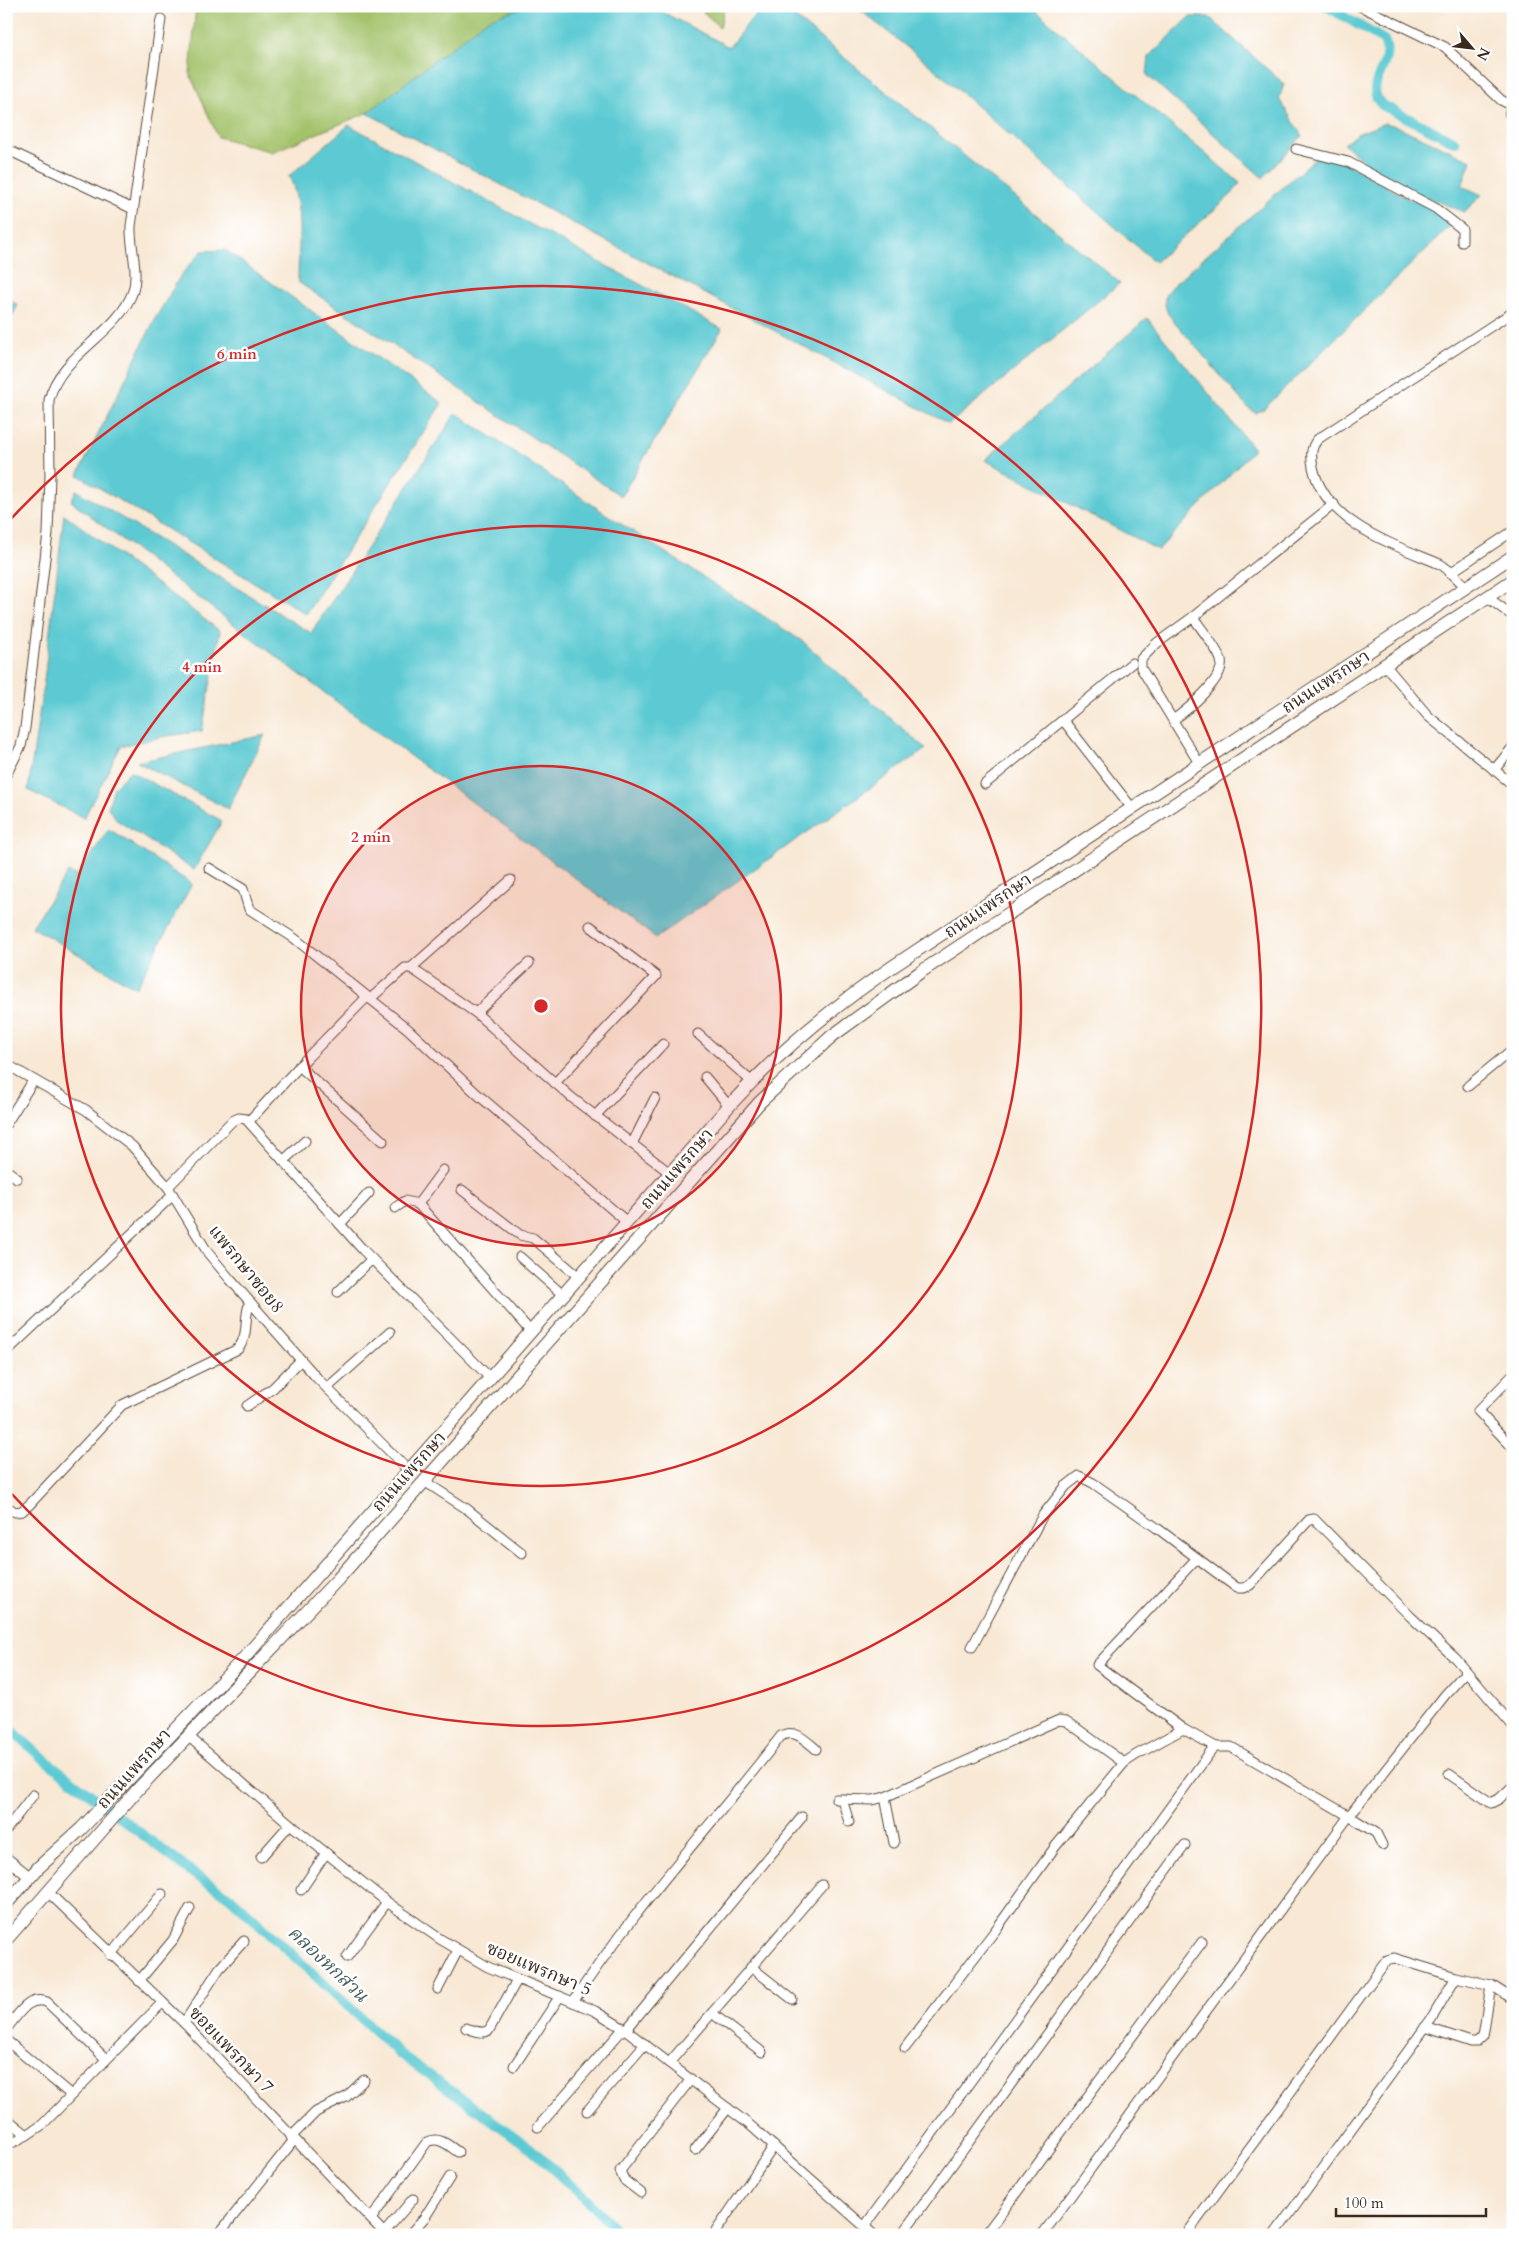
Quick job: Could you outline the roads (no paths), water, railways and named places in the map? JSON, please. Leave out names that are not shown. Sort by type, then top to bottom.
[{"type":"main road","name":"ถนนแพรกษา","points":[[6,1904],[93,1817],[245,1657],[751,1081],[791,1044],[866,985],[1513,556]]},
{"type":"main road","name":"ถนนแพรกษา","points":[[6,1940],[125,1804],[311,1609],[736,1128],[815,1050],[848,1023],[913,978],[1513,580]]},
{"type":"main road","points":[[1221,749],[1232,765]]},
{"type":"street","points":[[1360,6],[1446,47],[1501,100],[1513,106],[1510,113],[1513,122]]},
{"type":"street","points":[[6,775],[21,746],[26,728],[42,595],[49,503],[49,400],[51,391],[63,371],[113,320],[132,292],[136,277],[130,239],[133,209],[161,19]]},
{"type":"street","points":[[6,149],[133,209]]},
{"type":"street","points":[[1296,150],[1348,162],[1435,208],[1462,228],[1462,242]]},
{"type":"street","points":[[1466,587],[1441,565],[1419,557],[1363,530],[1346,518],[1325,494],[1314,473],[1311,454],[1312,445],[1318,439],[1513,312]]},
{"type":"street","points":[[1199,763],[1140,668],[1141,659],[1157,643],[1193,617],[1334,504]]},
{"type":"street","points":[[1450,573],[1513,531]]},
{"type":"street","points":[[1487,597],[1513,616]]},
{"type":"street","points":[[1174,720],[1194,705],[1221,670],[1221,660],[1193,617]]},
{"type":"street","points":[[985,784],[1132,663]]},
{"type":"street","points":[[1385,665],[1428,716],[1513,785]]},
{"type":"street","points":[[1063,720],[1132,808]]},
{"type":"street","points":[[1494,770],[1513,747]]},
{"type":"street","points":[[209,868],[243,889],[249,909],[294,938],[408,1029],[476,1093],[627,1222]]},
{"type":"street","points":[[411,968],[511,880]]},
{"type":"street","points":[[555,1083],[656,976],[590,926]]},
{"type":"street","points":[[476,1014],[529,962]]},
{"type":"street","points":[[249,1121],[299,1066],[369,998],[405,968],[411,968],[476,1014],[595,1116],[670,1173]]},
{"type":"street","points":[[698,1034],[751,1081]]},
{"type":"street","points":[[595,1116],[663,1044]]},
{"type":"street","points":[[1468,1086],[1513,1049]]},
{"type":"street","name":"แพรกษาซอย8","points":[[6,1064],[86,1110],[127,1142],[171,1191],[208,1253],[301,1360],[408,1470]]},
{"type":"street","points":[[299,1066],[383,1141]]},
{"type":"street","points":[[705,1077],[729,1106]]},
{"type":"street","points":[[6,1124],[33,1081]]},
{"type":"street","points":[[632,1144],[655,1098]]},
{"type":"street","points":[[6,1352],[171,1191],[232,1121],[243,1118],[249,1121],[372,1259],[490,1378]]},
{"type":"street","points":[[283,1161],[305,1141]]},
{"type":"street","points":[[6,1170],[17,1178]]},
{"type":"street","points":[[418,1204],[443,1170]]},
{"type":"street","points":[[462,1190],[520,1235],[532,1238],[579,1277]]},
{"type":"street","points":[[340,1224],[369,1193]]},
{"type":"street","points":[[395,1208],[405,1200],[418,1204],[531,1332]]},
{"type":"street","points":[[520,1257],[563,1295]]},
{"type":"street","points":[[338,1292],[372,1259]]},
{"type":"street","points":[[6,1506],[15,1512],[22,1511],[122,1405],[238,1349],[246,1334],[246,1310],[250,1302]]},
{"type":"street","points":[[327,1388],[390,1332]]},
{"type":"street","points":[[247,1406],[273,1388],[301,1360]]},
{"type":"street","points":[[1513,1375],[1478,1411],[1513,1448]]},
{"type":"street","points":[[972,1647],[1043,1515],[1066,1486],[1079,1476],[1093,1482],[1237,1588],[1244,1588],[1310,1520],[1314,1519],[1410,1616],[1456,1659],[1513,1726]]},
{"type":"street","points":[[424,1481],[467,1509],[522,1553]]},
{"type":"street","points":[[1197,1558],[1097,1665],[1183,1729],[1216,1747],[1231,1747],[1376,1833],[1382,1845]]},
{"type":"street","points":[[1042,2235],[1349,1816],[1444,1695],[1466,1672]]},
{"type":"street","points":[[849,1822],[839,1799],[886,1801],[1059,1720],[1072,1725],[1124,1763]]},
{"type":"street","points":[[905,2048],[997,1928],[1055,1847],[1124,1763],[1136,1754],[1183,1729]]},
{"type":"street","points":[[573,2002],[603,1956],[648,1898],[781,1736],[792,1733],[799,1735],[816,1749]]},
{"type":"street","name":"ซอยแพรกษา 5","points":[[188,1736],[326,1853],[388,1902],[458,1950],[517,1980],[595,2011],[625,2029],[774,2146],[874,2235]]},
{"type":"street","points":[[865,2226],[1206,1756],[1216,1747]]},
{"type":"street","points":[[1449,1774],[1491,1803],[1513,1786]]},
{"type":"street","points":[[6,1830],[34,1795]]},
{"type":"street","points":[[886,1801],[894,1843]]},
{"type":"street","points":[[538,2127],[625,2029],[802,1817]]},
{"type":"street","points":[[261,1857],[290,1824]]},
{"type":"street","points":[[901,2235],[1186,1845]]},
{"type":"street","points":[[301,1890],[326,1853]]},
{"type":"street","points":[[6,1858],[30,1878]]},
{"type":"street","points":[[670,2063],[822,1885]]},
{"type":"street","name":"ซอยแพรกษา 7","points":[[48,1892],[184,2024],[385,2234]]},
{"type":"street","points":[[111,1955],[162,1894]]},
{"type":"street","points":[[347,1956],[388,1902]]},
{"type":"street","points":[[139,1981],[173,1940],[190,1908]]},
{"type":"street","points":[[184,2024],[219,1970],[244,1941]]},
{"type":"street","points":[[985,2235],[1202,1942]]},
{"type":"street","points":[[438,1989],[458,1950]]},
{"type":"street","points":[[1186,2235],[1387,1960],[1394,1958],[1456,1977],[1491,1985],[1513,1999]]},
{"type":"street","points":[[751,1968],[792,1999]]},
{"type":"street","points":[[1274,2235],[1425,2027],[1456,1977]]},
{"type":"street","points":[[466,2028],[480,2032],[489,2030],[517,1980]]},
{"type":"street","points":[[1425,2027],[1471,2042],[1477,2042],[1483,2036],[1491,1985]]},
{"type":"street","points":[[514,2066],[560,1996]]},
{"type":"street","points":[[6,2029],[29,2003],[39,2000],[47,2002],[106,2059]]},
{"type":"street","points":[[6,2142],[14,2142],[27,2135],[53,2115],[70,2094],[162,2003]]},
{"type":"street","points":[[712,2013],[762,2052]]},
{"type":"street","points":[[6,2040],[70,2094]]},
{"type":"street","points":[[587,2111],[645,2044]]},
{"type":"street","points":[[641,2193],[624,2180],[620,2172],[690,2079]]},
{"type":"street","points":[[218,2235],[293,2138],[316,2112],[346,2097],[364,2080]]},
{"type":"street","points":[[695,2150],[728,2108]]},
{"type":"street","points":[[6,2118],[27,2135]]},
{"type":"street","points":[[371,2219],[427,2142],[436,2139],[458,2152]]},
{"type":"street","points":[[716,2231],[774,2146]]},
{"type":"street","points":[[409,2235],[425,2217],[450,2177]]},
{"type":"street","points":[[385,2234],[413,2199]]},
{"type":"water","points":[[526,6],[651,6],[729,47],[762,6],[781,6],[1120,283],[949,424],[367,113],[488,19]]},
{"type":"water","points":[[855,6],[1030,6],[1240,183],[1232,194],[1155,262],[931,66]]},
{"type":"water","points":[[1190,17],[1209,17],[1284,84],[1279,99],[1302,136],[1263,178],[1147,75],[1149,57]]},
{"type":"water","points":[[1385,123],[1396,126],[1471,160],[1462,186],[1482,195],[1464,212],[1406,189],[1370,167],[1344,144],[1357,134]]},
{"type":"water","points":[[349,125],[722,329],[621,496],[298,282],[297,201],[289,176]]},
{"type":"water","points":[[1328,153],[1405,197],[1457,219],[1265,408],[1256,413],[1248,408],[1168,314],[1165,298],[1169,289],[1317,157]]},
{"type":"water","points":[[225,250],[442,403],[306,614],[78,475],[155,319],[181,275],[202,251]]},
{"type":"water","points":[[6,299],[18,305],[6,327]]},
{"type":"water","points":[[1147,318],[1254,449],[1158,550],[985,460]]},
{"type":"water","points":[[456,413],[612,518],[802,641],[926,749],[656,938],[302,676],[71,501],[76,490],[311,633]]},
{"type":"water","points":[[64,514],[220,631],[202,731],[161,737],[121,746],[84,818],[28,790],[44,681]]},
{"type":"water","points":[[265,735],[228,809],[137,762]]},
{"type":"water","points":[[130,771],[222,821],[194,870],[118,821],[108,808],[114,787]]},
{"type":"water","points":[[109,829],[192,884],[136,988],[32,927],[68,872],[77,876]]},
{"type":"waterway","points":[[1326,6],[1384,40],[1386,58],[1375,90],[1382,105],[1455,142]]},
{"type":"waterway","name":"คลองหกส่วน","points":[[6,1725],[40,1756],[194,1874],[230,1897],[400,2054],[529,2147],[587,2200],[620,2235]]}]
